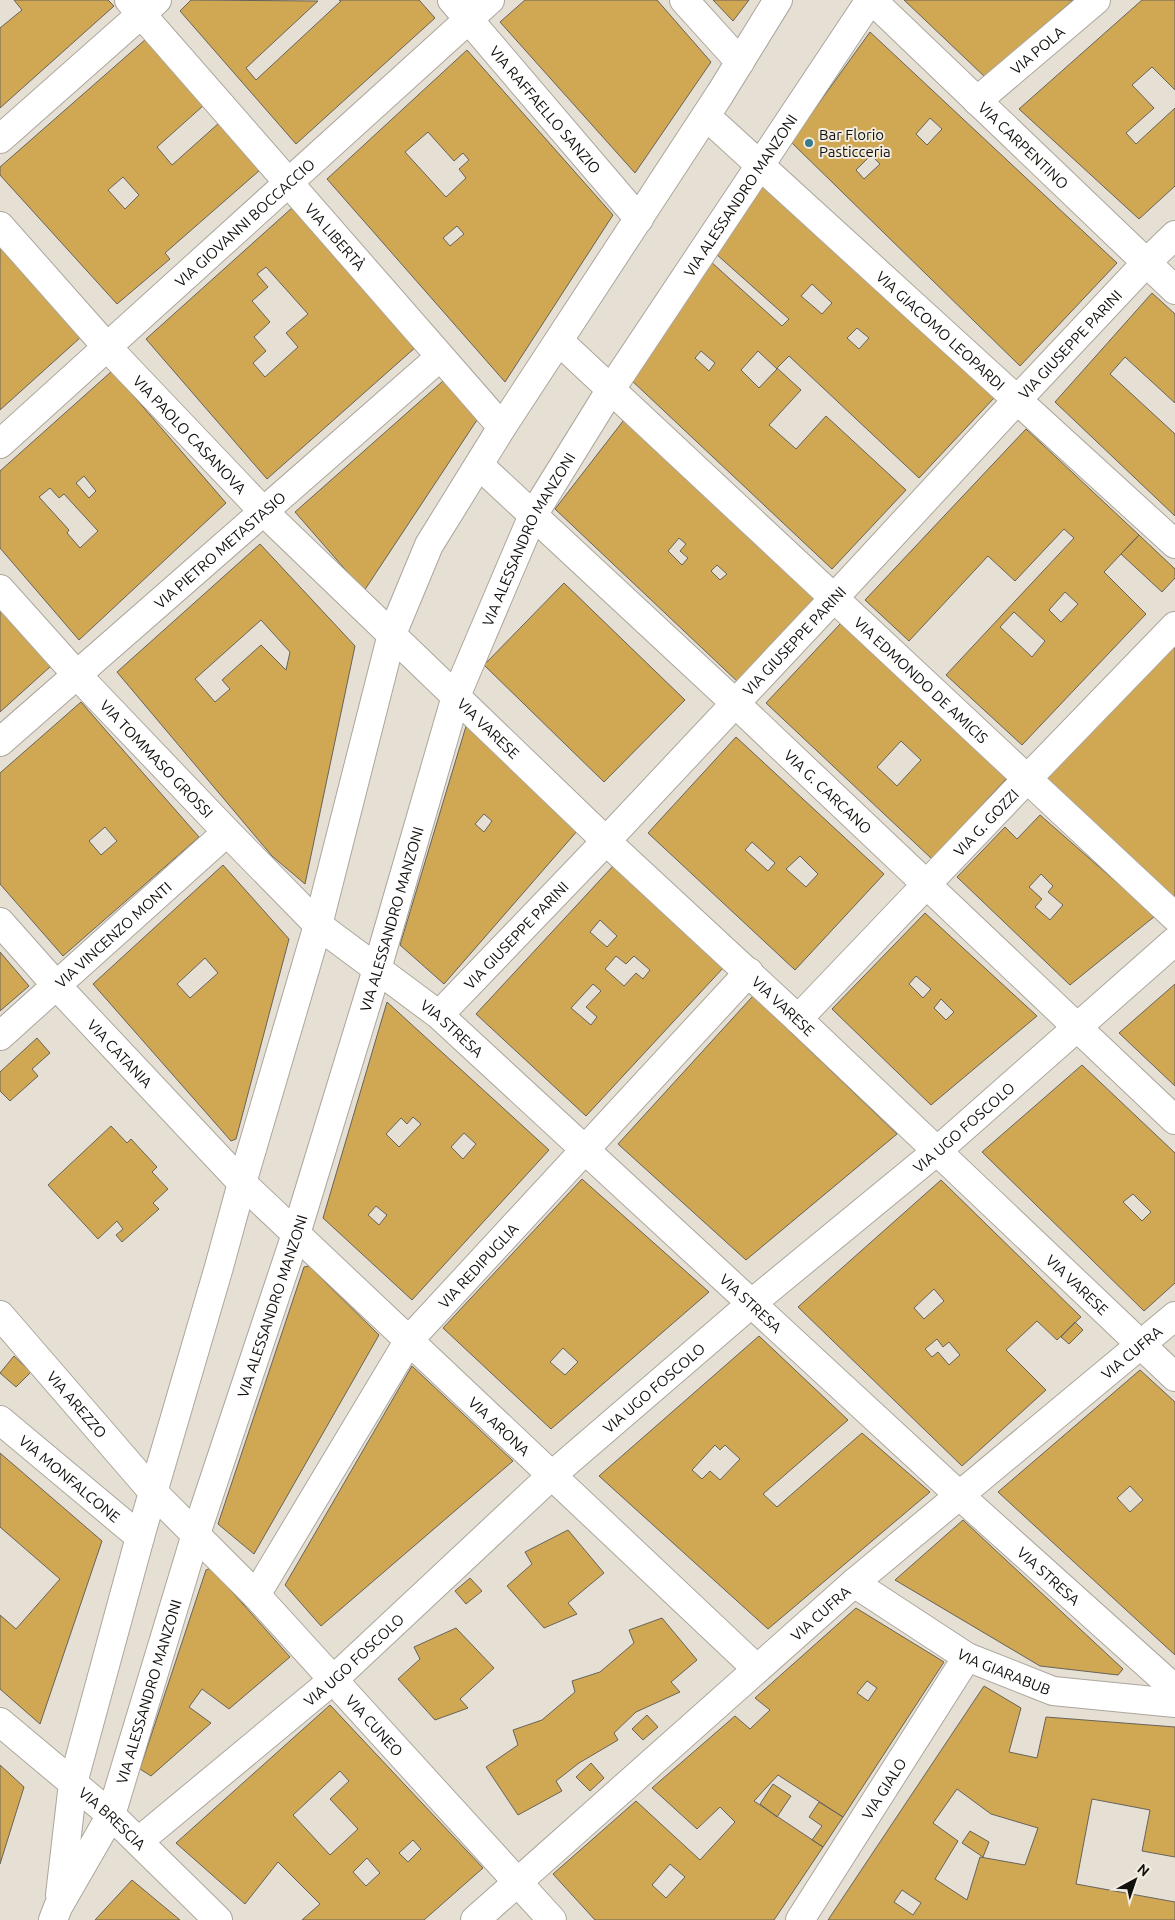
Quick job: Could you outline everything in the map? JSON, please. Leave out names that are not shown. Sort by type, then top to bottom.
[{"type":"street","name":"VIA GIOVANNI BOCCACCIO","points":[[0,444],[288,182],[460,10],[490,0]]},
{"type":"street","points":[[684,0],[740,62]]},
{"type":"street","name":"VIA ALESSANDRO MANZONI","points":[[56,1913],[73,1783],[140,1537],[318,925],[392,634],[429,545],[502,427],[706,116],[778,0]]},
{"type":"street","name":"VIA ALESSANDRO MANZONI","points":[[56,1913],[111,1814],[196,1534],[296,1234],[377,969],[456,696],[533,515],[611,389],[871,0]]},
{"type":"street","name":"VIA CARPENTINO","points":[[871,0],[1175,290]]},
{"type":"street","name":"VIA POLA","points":[[977,101],[1096,0]]},
{"type":"street","points":[[0,139],[142,5]]},
{"type":"street","name":"VIA LIBERTÀ","points":[[142,5],[288,182],[502,427]]},
{"type":"street","name":"VIA RAFFAELLO SANZIO","points":[[460,10],[639,218]]},
{"type":"street","name":"VIA GIACOMO LEOPARDI","points":[[706,116],[1175,544]]},
{"type":"street","name":"VIA PAOLO CASANOVA","points":[[0,226],[107,347],[263,512],[392,634]]},
{"type":"street","name":"VIA GIUSEPPE PARINI","points":[[439,1015],[606,841],[1146,262],[1175,235]]},
{"type":"street","name":"VIA EDMONDO DE AMICIS","points":[[559,341],[1175,917]]},
{"type":"street","name":"VIA PIETRO METASTASIO","points":[[0,742],[440,357]]},
{"type":"street","name":"VIA G. CARCANO","points":[[479,465],[734,703],[1076,1029],[1175,1120]]},
{"type":"street","name":"VIA TOMMASO GROSSI","points":[[0,589],[78,675],[318,925]]},
{"type":"street","name":"VIA G. GOZZI","points":[[798,1019],[1175,626]]},
{"type":"street","name":"VIA VARESE","points":[[392,634],[606,841],[749,972],[1175,1377]]},
{"type":"street","name":"VIA VINCENZO MONTI","points":[[0,1036],[227,832]]},
{"type":"street","name":"VIA CATANIA","points":[[0,922],[56,985],[242,1183]]},
{"type":"street","name":"VIA STRESA","points":[[318,925],[439,1015],[959,1495],[1175,1689]]},
{"type":"street","name":"VIA UGO FOSCOLO","points":[[139,1841],[333,1680],[551,1476],[752,1303],[937,1151],[1175,941]]},
{"type":"street","name":"VIA REDIPUGLIA","points":[[256,1595],[409,1340],[749,972]]},
{"type":"street","name":"VIA ARONA","points":[[242,1183],[757,1669]]},
{"type":"street","name":"VIA CUFRA","points":[[475,1920],[518,1884],[854,1582],[1175,1316]]},
{"type":"street","name":"VIA AREZZO","points":[[3,1327],[153,1492]]},
{"type":"street","name":"VIA MONFALCONE","points":[[0,1420],[140,1537]]},
{"type":"street","name":"VIA CUNEO","points":[[153,1492],[256,1595],[552,1920]]},
{"type":"street","name":"VIA GIARABUB","points":[[854,1582],[967,1657],[1053,1691],[1175,1703]]},
{"type":"street","name":"VIA GIALO","points":[[800,1920],[967,1657]]},
{"type":"street","name":"VIA BRESCIA","points":[[0,1722],[111,1814],[218,1920]]},
{"type":"building","points":[[14,0],[108,0],[114,6],[0,108],[0,28],[22,10]]},
{"type":"building","points":[[191,0],[318,1],[246,68],[256,80],[341,1],[339,0],[419,0],[435,18],[296,144],[180,11]]},
{"type":"building","points":[[525,0],[657,0],[711,62],[635,173],[500,22]]},
{"type":"building","points":[[713,0],[749,0],[733,21]]},
{"type":"building","points":[[904,0],[1073,0],[986,78]]},
{"type":"building","points":[[1142,0],[1175,0],[1175,90],[1152,67],[1132,85],[1154,108],[1126,133],[1136,144],[1175,108],[1175,186],[1139,219],[1019,109]]},
{"type":"building","points":[[870,32],[1117,263],[1020,366],[791,142]],"holes":[[[930,118],[942,129],[927,145],[916,134]],[[871,155],[880,164],[864,179],[856,170]]]},
{"type":"building","points":[[146,39],[204,105],[157,147],[172,165],[219,123],[260,170],[165,253],[170,259],[117,304],[0,175],[0,167]],"holes":[[[123,177],[139,195],[125,209],[108,190]]]},
{"type":"building","points":[[467,50],[613,215],[505,382],[327,179]],"holes":[[[428,132],[454,161],[463,153],[469,160],[459,169],[466,178],[446,197],[405,152]],[[457,226],[464,234],[450,246],[443,238]]]},
{"type":"building","points":[[765,183],[994,398],[919,478],[789,356],[777,368],[801,390],[769,425],[796,449],[826,416],[906,490],[832,569],[629,378],[710,261],[782,326],[789,319],[715,253]],"holes":[[[812,284],[832,303],[822,314],[801,296]],[[857,328],[869,338],[859,349],[847,338]],[[701,351],[715,363],[709,371],[695,358]],[[758,351],[777,369],[759,388],[741,370]]]},
{"type":"building","points":[[293,207],[417,346],[267,479],[146,339]],"holes":[[[266,267],[308,314],[286,333],[298,347],[265,377],[253,363],[266,351],[254,337],[270,322],[252,301],[268,287],[257,274]]]},
{"type":"building","points":[[0,245],[81,337],[0,410]]},
{"type":"building","points":[[1152,293],[1175,314],[1175,403],[1125,357],[1110,374],[1175,434],[1175,516],[1055,402]]},
{"type":"building","points":[[112,371],[226,503],[79,640],[0,548],[0,471]],"holes":[[[84,476],[96,491],[89,498],[76,483]],[[50,488],[59,498],[64,494],[98,531],[80,548],[67,533],[69,530],[39,497]]]},
{"type":"building","points":[[443,381],[477,420],[364,591],[295,512]]},
{"type":"building","points":[[627,416],[815,597],[740,684],[555,509]],"holes":[[[679,538],[686,544],[680,551],[688,558],[682,565],[668,551]],[[717,565],[727,574],[720,580],[711,571]]]},
{"type":"building","points":[[1026,429],[1139,535],[1104,572],[1146,614],[1022,745],[946,675],[1074,538],[1064,529],[1015,581],[988,556],[909,641],[865,600]],"holes":[[[1065,592],[1078,604],[1061,622],[1049,610]],[[1014,612],[1045,641],[1032,657],[1000,627]]]},
{"type":"building","points":[[1139,535],[1175,569],[1175,578],[1162,592],[1121,554]]},
{"type":"building","points":[[260,544],[355,646],[305,884],[272,856],[117,672]],"holes":[[[261,620],[290,652],[286,670],[261,645],[222,680],[230,689],[215,702],[195,679]]]},
{"type":"building","points":[[564,583],[685,700],[604,782],[484,665]]},
{"type":"building","points":[[0,610],[51,666],[0,712]]},
{"type":"building","points":[[842,622],[1008,777],[932,859],[766,703]],"holes":[[[901,741],[921,760],[897,786],[877,767]]]},
{"type":"building","points":[[1175,642],[1175,901],[1046,777]]},
{"type":"building","points":[[81,702],[199,837],[63,956],[0,884],[0,773]],"holes":[[[105,827],[117,841],[101,855],[89,841]]]},
{"type":"building","points":[[467,723],[578,830],[444,984],[400,945]],"holes":[[[484,814],[492,821],[484,832],[475,824]]]},
{"type":"building","points":[[736,737],[884,874],[795,970],[648,833]],"holes":[[[752,842],[775,863],[768,871],[745,850]],[[800,856],[818,874],[806,887],[786,869]]]},
{"type":"building","points":[[1040,815],[1155,916],[1070,985],[957,877],[1005,827],[1017,839]],"holes":[[[1041,874],[1053,886],[1048,892],[1063,905],[1050,920],[1035,907],[1042,899],[1029,887]]]},
{"type":"building","points":[[223,865],[289,939],[236,1139],[231,1141],[93,984]],"holes":[[[205,958],[218,973],[190,998],[177,984]]]},
{"type":"building","points":[[614,865],[724,967],[586,1116],[476,1014]],"holes":[[[600,920],[617,936],[607,947],[590,932]],[[616,956],[626,964],[634,956],[650,970],[643,979],[636,973],[624,986],[605,969]],[[593,984],[601,991],[586,1007],[597,1017],[591,1025],[571,1008]]]},
{"type":"building","points":[[925,913],[1037,1016],[931,1105],[832,1009]],"holes":[[[916,976],[931,989],[923,998],[909,984]],[[941,999],[954,1012],[946,1020],[934,1008]]]},
{"type":"building","points":[[0,952],[29,986],[0,1011]]},
{"type":"building","points":[[1175,984],[1175,1086],[1119,1033]]},
{"type":"building","points":[[753,996],[897,1134],[746,1260],[618,1144]]},
{"type":"building","points":[[387,1002],[549,1150],[412,1300],[323,1218]],"holes":[[[413,1117],[421,1124],[399,1147],[386,1134],[401,1118],[407,1124]],[[464,1133],[476,1144],[463,1159],[451,1147]],[[376,1206],[387,1215],[379,1225],[368,1215]]]},
{"type":"building","points":[[37,1038],[50,1053],[32,1069],[38,1076],[10,1101],[0,1091],[0,1072]]},
{"type":"building","points":[[1082,1065],[1175,1153],[1175,1283],[1144,1311],[982,1152]],"holes":[[[1133,1194],[1151,1212],[1142,1221],[1123,1202]]]},
{"type":"building","points":[[111,1126],[127,1143],[131,1139],[157,1167],[152,1172],[168,1189],[153,1203],[159,1209],[122,1242],[116,1235],[123,1229],[117,1221],[98,1239],[48,1185]]},
{"type":"building","points":[[582,1179],[709,1292],[551,1429],[443,1328]],"holes":[[[563,1348],[578,1362],[565,1375],[550,1362]]]},
{"type":"building","points":[[941,1180],[1081,1317],[1057,1340],[1037,1321],[1006,1350],[1046,1390],[962,1466],[798,1307]],"holes":[[[934,1289],[944,1301],[924,1319],[914,1308]],[[937,1339],[943,1347],[949,1342],[960,1355],[949,1365],[938,1352],[932,1357],[925,1349]]]},
{"type":"building","points":[[309,1266],[379,1335],[254,1554],[218,1524],[304,1267]]},
{"type":"building","points":[[1075,1322],[1083,1330],[1069,1344],[1061,1337]]},
{"type":"building","points":[[759,1336],[848,1420],[763,1494],[777,1507],[862,1433],[930,1492],[768,1629],[599,1476]],"holes":[[[715,1445],[720,1450],[725,1445],[740,1459],[720,1480],[710,1471],[702,1479],[692,1470]]]},
{"type":"building","points":[[14,1356],[31,1372],[16,1387],[0,1373]]},
{"type":"building","points":[[412,1366],[513,1461],[321,1626],[285,1585]]},
{"type":"building","points":[[1140,1370],[1175,1402],[1175,1655],[998,1492]],"holes":[[[1130,1486],[1143,1500],[1130,1512],[1117,1498]]]},
{"type":"building","points":[[0,1453],[102,1541],[40,1724],[0,1689],[0,1615],[16,1629],[60,1579],[0,1527]]},
{"type":"building","points":[[963,1520],[1123,1669],[1118,1675],[1040,1666],[895,1580]]},
{"type":"building","points":[[568,1530],[604,1573],[568,1603],[577,1614],[544,1628],[507,1586],[532,1564],[525,1552]]},
{"type":"building","points":[[211,1568],[290,1657],[229,1709],[202,1689],[189,1707],[211,1723],[151,1776],[140,1769],[206,1570]]},
{"type":"building","points":[[470,1578],[482,1591],[466,1604],[455,1591]]},
{"type":"building","points":[[856,1608],[944,1662],[843,1817],[778,1775],[754,1801],[823,1847],[774,1920],[595,1920],[553,1874],[636,1801],[700,1860],[735,1822],[720,1807],[697,1829],[652,1788],[735,1716],[750,1729],[770,1710],[755,1698]],"holes":[[[867,1681],[877,1688],[868,1701],[857,1693]],[[670,1864],[685,1877],[666,1898],[652,1885]]]},
{"type":"building","points":[[662,1618],[697,1660],[671,1682],[680,1692],[636,1712],[614,1733],[618,1740],[579,1763],[556,1781],[562,1791],[518,1815],[486,1767],[518,1745],[513,1730],[542,1720],[575,1692],[572,1681],[600,1672],[634,1643],[629,1630]]},
{"type":"building","points":[[456,1628],[494,1668],[460,1699],[468,1708],[435,1720],[398,1679],[420,1659],[414,1647]]},
{"type":"building","points":[[984,1686],[1021,1708],[1009,1752],[1037,1758],[1046,1717],[1175,1727],[1175,1857],[1142,1851],[1150,1810],[1092,1799],[1076,1884],[1175,1902],[1175,1920],[828,1920]],"holes":[[[957,1789],[991,1814],[1038,1828],[1025,1865],[980,1857],[967,1900],[935,1879],[958,1841],[933,1823]],[[902,1890],[921,1903],[913,1915],[894,1902]]]},
{"type":"building","points":[[330,1705],[483,1868],[424,1920],[302,1920],[320,1904],[278,1862],[245,1904],[176,1843]],"holes":[[[340,1771],[349,1781],[330,1799],[358,1829],[330,1855],[293,1815]],[[413,1840],[421,1849],[408,1862],[399,1853]],[[367,1858],[380,1873],[366,1886],[353,1872]]]},
{"type":"building","points":[[647,1715],[658,1727],[643,1740],[632,1729]]},
{"type":"building","points":[[591,1763],[604,1778],[590,1791],[576,1777]]},
{"type":"building","points":[[0,1765],[24,1787],[0,1864]]},
{"type":"building","points":[[773,1784],[791,1796],[777,1817],[760,1804]]},
{"type":"building","points":[[819,1802],[843,1817],[823,1847],[812,1840],[822,1826],[809,1817]]},
{"type":"building","points":[[970,1831],[989,1842],[983,1857],[962,1843]]},
{"type":"building","points":[[132,1880],[180,1920],[95,1920]]},
{"type":"place","name":"Bar Florio Pasticceria","points":[[809,143]]}]
